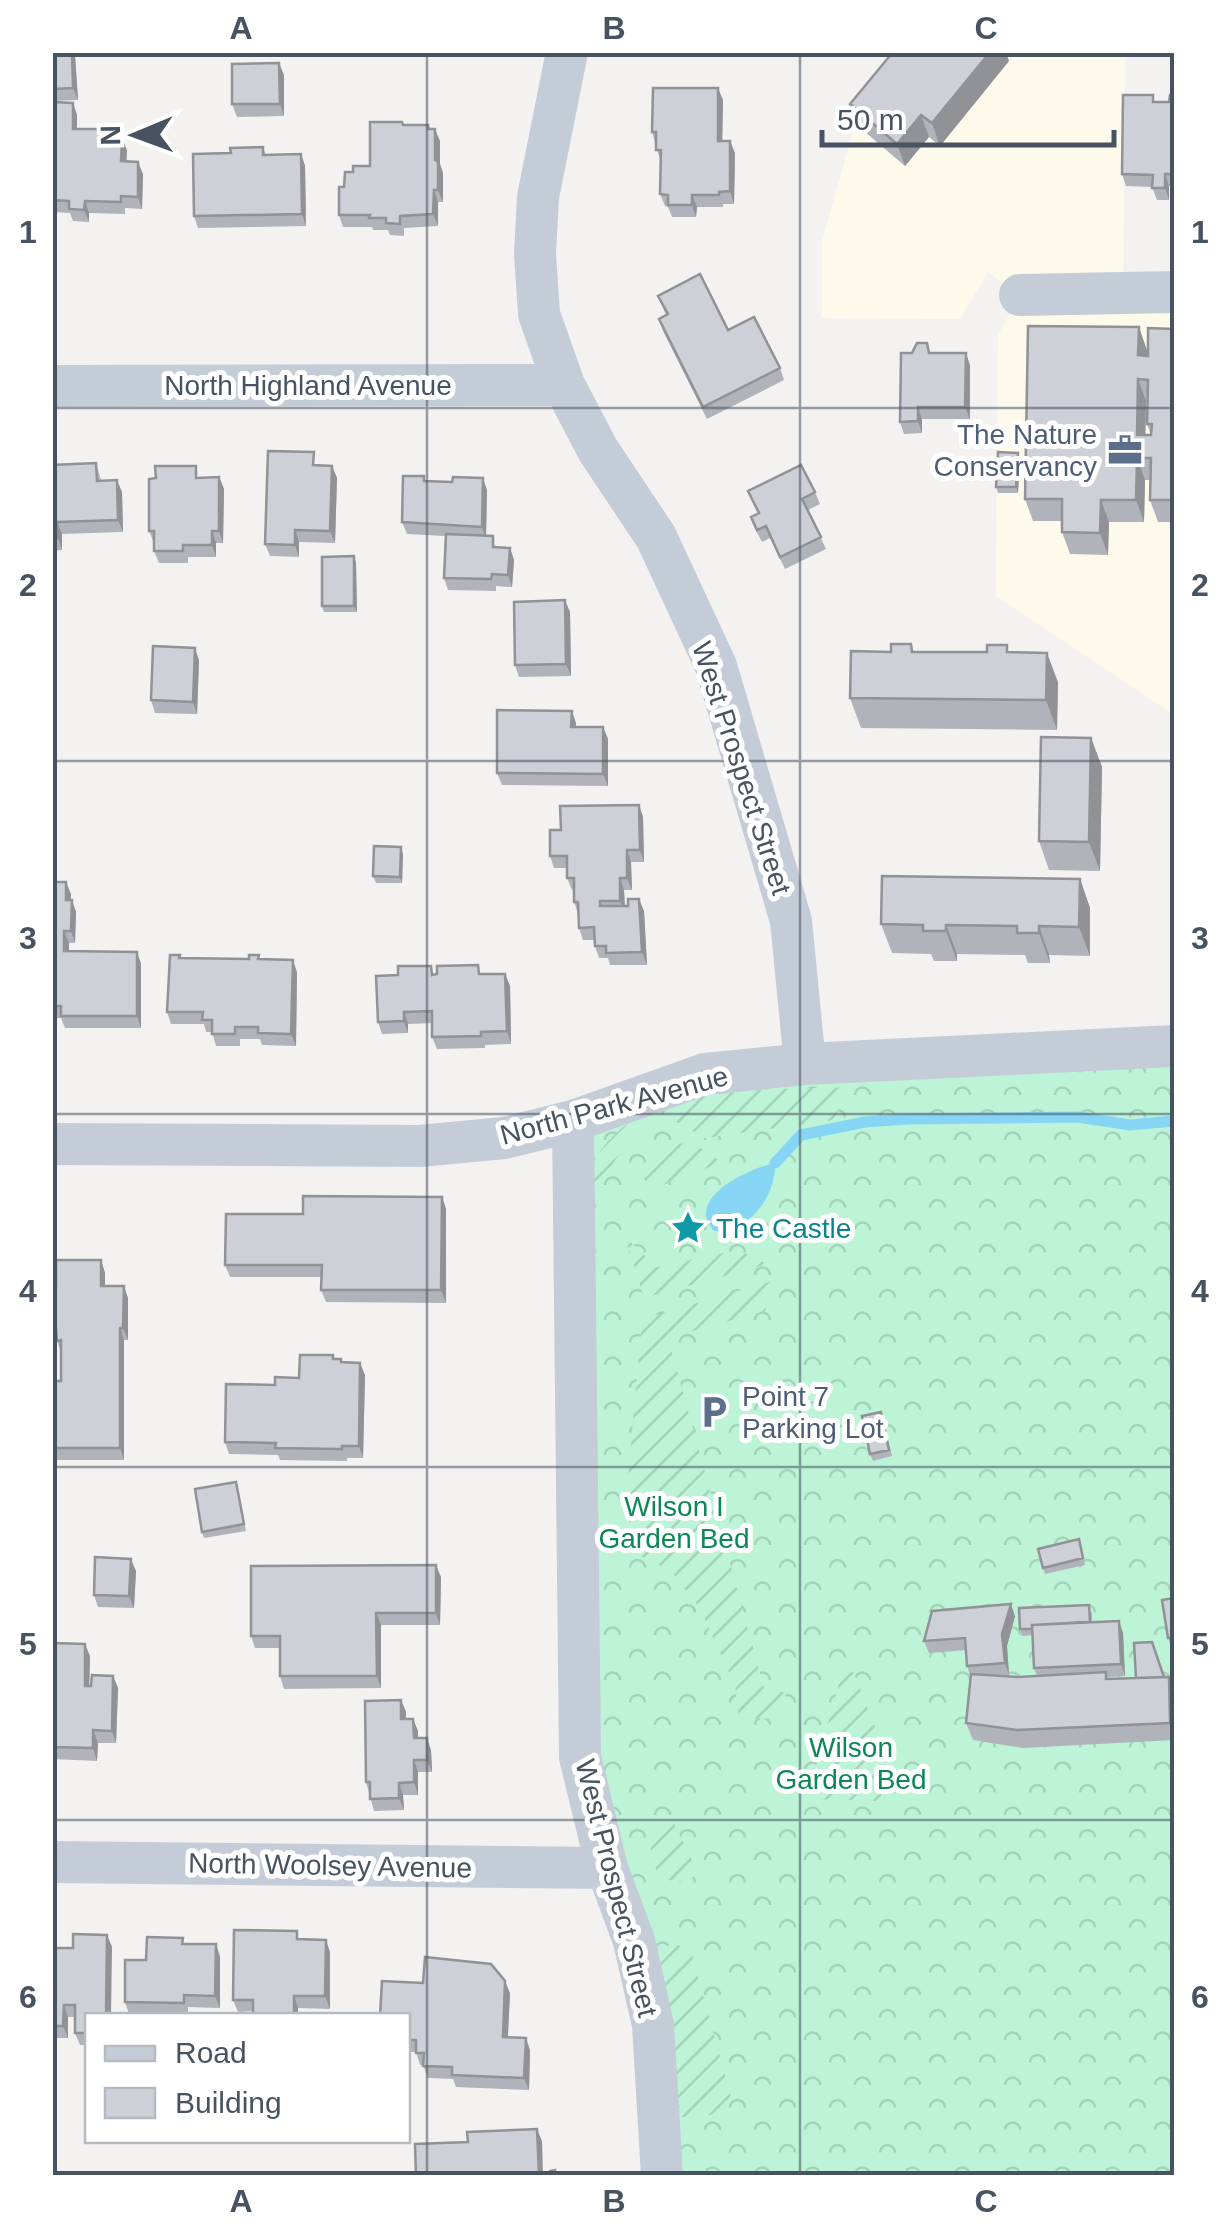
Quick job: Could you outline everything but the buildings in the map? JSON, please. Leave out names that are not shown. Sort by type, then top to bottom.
[{"type":"street","name":"West Prospect Street","points":[[567,52],[538,197],[535,254],[539,314],[564,385],[598,450],[656,537],[716,666],[791,921],[804,1064]]},
{"type":"street","points":[[1020,295],[1174,292]]},
{"type":"street","name":"North Highland Avenue","points":[[52,386],[564,385]]},
{"type":"street","name":"North Park Avenue","points":[[52,1144],[420,1146],[504,1138],[573,1121],[705,1074],[804,1064],[1174,1046]]},
{"type":"street","name":"West Prospect Street","points":[[573,1121],[580,1757],[607,1868],[634,1941],[653,2025],[662,2176]]},
{"type":"street","name":"North Woolsey Avenue","points":[[52,1862],[607,1868]]},
{"type":"shaded area","points":[[889,53],[1125,53],[1123,293],[1174,292],[1174,715],[996,596],[998,335],[1020,295],[988,272],[960,319],[822,318],[822,242],[853,131]]},
{"type":"green space","points":[[1174,1046],[1174,2175],[662,2175],[580,1757],[573,1121],[705,1074]]},
{"type":"green space","points":[[851,1087],[833,1120],[705,1138],[657,1111],[728,1093]]},
{"type":"green space","points":[[647,1109],[597,1189],[590,1190],[593,1164],[599,1153],[616,1133]]},
{"type":"green space","points":[[663,1143],[694,1144],[722,1162],[656,1188],[642,1178]]},
{"type":"green space","points":[[625,1237],[657,1267],[738,1250],[768,1264],[644,1298]]},
{"type":"green space","name":"Wilson I Garden Bed","points":[[776,1280],[765,1311],[668,1338],[765,1691],[786,1692],[785,1708],[776,1719],[739,1718],[735,1685],[699,1607],[671,1571],[632,1552],[627,1489],[642,1319]]},
{"type":"green space","name":"Wilson Garden Bed","points":[[843,1669],[854,1673],[884,1750],[881,1801],[807,1799]]},
{"type":"green space","points":[[670,1816],[698,1872],[689,1881],[667,1879],[652,1858],[654,1826]]},
{"type":"green space","points":[[673,1942],[691,1952],[732,2100],[710,2115],[681,2117],[660,1968],[661,1952]]},
{"type":"water","points":[[775,1163],[771,1188],[758,1210],[738,1226],[714,1231],[707,1219],[707,1207],[713,1196],[737,1178]]},
{"type":"waterway","points":[[775,1163],[801,1135],[865,1122],[1078,1117],[1130,1125],[1174,1121]]},
{"type":"place","name":"The Nature Conservancy","points":[[1125,450]]},
{"type":"place","name":"The Castle","points":[[688,1228]]},
{"type":"place","name":"Point 7 Parking Lot","points":[[714,1412]]}]
